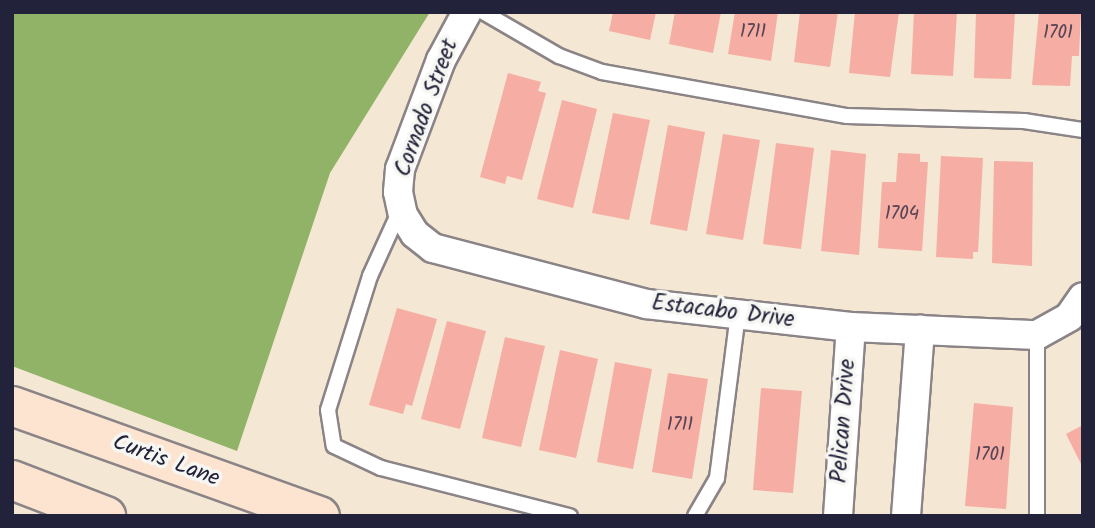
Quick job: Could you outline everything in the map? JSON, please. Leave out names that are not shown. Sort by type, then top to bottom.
[{"type":"street","name":"Cornado Street","points":[[401,207],[400,169],[441,60],[467,12]]},
{"type":"street","name":"Estacabo Drive","points":[[401,207],[415,234],[433,248],[646,304],[851,327],[1037,335]]},
{"type":"street","points":[[1037,335],[1076,307]]},
{"type":"street","name":"Pelican Drive","points":[[838,516],[851,327]]},
{"type":"street","points":[[906,516],[920,330]]},
{"type":"street","name":"Curtis Lane","points":[[12,406],[320,516]]},
{"type":"street","points":[[12,480],[106,516]]},
{"type":"lane","points":[[483,12],[559,56],[602,72],[847,116],[1024,121],[1083,130]]},
{"type":"lane","points":[[401,207],[370,276],[328,410],[334,446],[381,468],[570,516]]},
{"type":"lane","points":[[695,516],[717,478],[738,314]]},
{"type":"lane","points":[[1037,335],[1037,516]]},
{"type":"green space","points":[[12,12],[430,12],[330,173],[237,451],[12,366]]},
{"type":"building","points":[[613,12],[656,12],[650,40],[609,31]]},
{"type":"building","points":[[675,12],[721,12],[713,53],[669,44]]},
{"type":"building","points":[[735,12],[778,12],[771,61],[728,54]]},
{"type":"building","points":[[800,12],[838,12],[830,67],[794,62]]},
{"type":"building","points":[[855,12],[899,12],[890,77],[849,73]]},
{"type":"building","points":[[914,12],[957,12],[953,76],[911,74]]},
{"type":"building","points":[[976,12],[1015,12],[1011,79],[974,78]]},
{"type":"building","points":[[1039,12],[1081,12],[1079,56],[1072,56],[1070,86],[1032,85]]},
{"type":"building","points":[[508,73],[541,82],[538,91],[546,93],[522,180],[507,176],[505,184],[480,177]]},
{"type":"building","points":[[562,100],[597,109],[573,208],[537,199]]},
{"type":"building","points":[[613,113],[650,120],[629,220],[592,213]]},
{"type":"building","points":[[668,125],[705,132],[687,231],[650,224]]},
{"type":"building","points":[[723,134],[760,140],[743,240],[706,234]]},
{"type":"building","points":[[776,143],[814,148],[801,249],[763,244]]},
{"type":"building","points":[[831,150],[866,154],[859,255],[821,251]]},
{"type":"building","points":[[898,153],[920,154],[920,162],[928,162],[922,251],[878,248],[882,182],[896,182]]},
{"type":"building","points":[[941,156],[983,158],[978,252],[973,252],[973,259],[936,257]]},
{"type":"building","points":[[994,161],[1033,162],[1032,266],[992,263]]},
{"type":"building","points":[[397,308],[437,319],[412,406],[406,404],[403,414],[369,405]]},
{"type":"building","points":[[447,321],[486,331],[460,429],[421,419]]},
{"type":"building","points":[[505,337],[545,346],[521,447],[482,438]]},
{"type":"building","points":[[560,350],[598,359],[576,458],[539,450]]},
{"type":"building","points":[[615,362],[652,369],[633,469],[597,462]]},
{"type":"building","points":[[668,373],[708,379],[692,479],[652,472]]},
{"type":"building","points":[[761,388],[802,391],[793,493],[753,490]]},
{"type":"building","points":[[974,403],[1013,407],[1006,509],[965,506]]},
{"type":"building","points":[[1083,425],[1083,468],[1066,434]]}]
